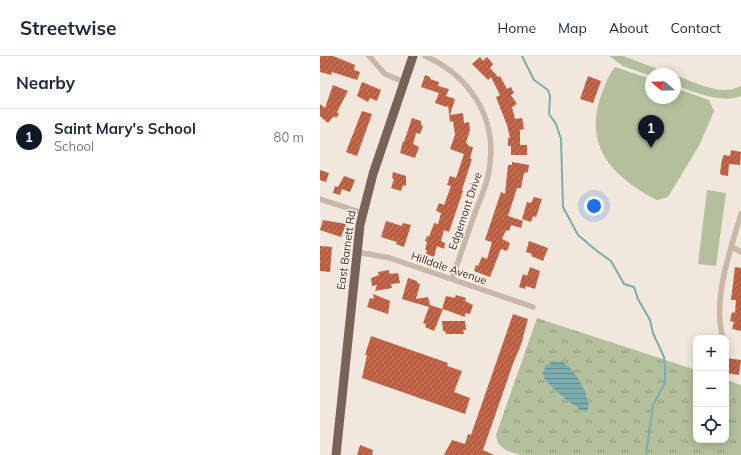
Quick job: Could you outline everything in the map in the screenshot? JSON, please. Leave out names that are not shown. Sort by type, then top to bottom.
[{"type":"main road","name":"East Barnett Rd","points":[[336,455],[357,252],[363,214],[374,168],[413,56]]},
{"type":"street","points":[[369,56],[385,74],[404,82]]},
{"type":"street","name":"Edgemont Drive","points":[[425,56],[450,70],[469,88],[483,110],[490,133],[491,152],[487,180],[452,279]]},
{"type":"street","points":[[320,199],[363,214]]},
{"type":"street","points":[[723,335],[720,310],[722,291],[727,263],[741,214]]},
{"type":"street","points":[[732,247],[741,252]]},
{"type":"street","name":"Hilldale Avenue","points":[[357,252],[390,258],[533,307]]},
{"type":"green space","points":[[609,56],[623,56],[655,68],[645,68],[645,74],[623,66]]},
{"type":"green space","points":[[615,67],[645,77],[645,104],[681,104],[681,90],[709,100],[714,111],[700,144],[668,197],[657,200],[628,182],[616,172],[600,147],[596,132],[596,116],[600,98],[608,78]]},
{"type":"green space","points":[[681,77],[716,89],[725,90],[741,86],[741,96],[733,98],[724,99],[699,94],[681,87]]},
{"type":"green space","points":[[707,190],[726,193],[716,266],[698,264]]},
{"type":"green space","points":[[537,318],[693,369],[693,443],[729,443],[729,381],[741,385],[741,455],[521,455],[508,451],[502,447],[497,440],[496,435]]},
{"type":"water","points":[[551,361],[559,361],[564,363],[578,378],[588,400],[587,412],[578,408],[557,392],[546,381],[543,376],[544,371],[546,365],[549,365]]},
{"type":"building","points":[[320,56],[333,56],[355,65],[354,70],[360,72],[357,80],[332,72],[331,75],[320,72]]},
{"type":"building","points":[[480,57],[483,61],[487,57],[493,64],[490,68],[498,77],[500,76],[507,89],[511,87],[514,93],[511,95],[517,104],[512,107],[515,119],[522,118],[524,129],[520,130],[520,145],[527,145],[527,155],[511,155],[511,146],[508,146],[508,138],[510,138],[507,125],[496,97],[500,95],[491,77],[488,80],[472,64]]},
{"type":"building","points":[[425,75],[430,77],[430,79],[439,82],[438,86],[449,89],[446,96],[455,99],[450,115],[463,113],[464,123],[469,122],[470,130],[466,143],[468,146],[473,147],[470,159],[472,159],[462,190],[463,191],[449,232],[444,230],[441,241],[445,243],[444,249],[437,246],[434,257],[426,254],[427,250],[425,250],[427,242],[425,241],[427,236],[429,237],[434,223],[438,224],[441,213],[436,211],[439,203],[444,205],[451,186],[447,185],[450,176],[456,178],[464,154],[450,149],[455,135],[453,121],[450,122],[448,105],[447,107],[435,103],[439,93],[421,87]]},
{"type":"building","points":[[588,76],[601,81],[593,103],[580,99]]},
{"type":"building","points":[[362,82],[381,90],[377,101],[370,98],[368,102],[357,96]]},
{"type":"building","points":[[333,85],[348,91],[337,112],[339,114],[336,118],[334,116],[328,123],[320,116],[320,104],[325,108]]},
{"type":"building","points":[[362,111],[372,114],[357,156],[346,152]]},
{"type":"building","points":[[412,118],[421,121],[421,125],[423,126],[420,134],[416,133],[413,144],[419,147],[415,158],[400,153]]},
{"type":"building","points":[[731,150],[741,152],[740,165],[729,164],[728,176],[721,175],[722,159],[724,155],[730,156]]},
{"type":"building","points":[[512,162],[529,165],[528,172],[524,173],[521,188],[517,188],[508,216],[523,221],[521,228],[511,225],[509,231],[506,230],[502,239],[510,243],[507,251],[501,249],[490,277],[474,271],[476,265],[478,266],[482,257],[487,259],[492,242],[485,240],[501,192],[505,194],[508,165],[512,165]]},
{"type":"building","points":[[320,170],[329,173],[326,182],[320,180]]},
{"type":"building","points":[[393,172],[406,176],[406,186],[403,185],[401,191],[391,188],[394,179],[392,178]]},
{"type":"building","points":[[344,176],[355,180],[350,192],[342,189],[340,195],[333,193],[335,186],[338,187]]},
{"type":"building","points":[[534,197],[542,199],[536,217],[533,216],[531,222],[522,219],[527,202],[531,203]]},
{"type":"building","points":[[323,220],[346,224],[341,237],[320,230]]},
{"type":"building","points":[[386,221],[402,226],[403,223],[411,225],[404,247],[396,244],[397,242],[381,237]]},
{"type":"building","points":[[529,241],[548,248],[543,261],[526,252]]},
{"type":"building","points":[[320,246],[332,247],[330,272],[320,271]]},
{"type":"building","points":[[530,267],[540,271],[535,289],[526,286],[525,289],[519,287],[523,274],[527,276]]},
{"type":"building","points":[[735,267],[741,268],[741,331],[732,329],[734,322],[730,321],[732,312],[735,313],[736,300],[731,300]]},
{"type":"building","points":[[389,270],[389,274],[398,273],[400,283],[391,284],[392,288],[375,291],[377,285],[372,286],[371,278],[379,275],[378,272]]},
{"type":"building","points":[[408,278],[417,281],[417,283],[420,284],[416,299],[428,297],[430,305],[442,309],[446,296],[455,298],[456,295],[466,298],[465,301],[473,305],[470,314],[465,313],[465,317],[443,309],[434,331],[425,327],[426,324],[423,323],[429,307],[402,299]]},
{"type":"building","points":[[373,294],[390,301],[388,314],[367,307],[370,298],[374,299]]},
{"type":"building","points":[[513,314],[528,319],[521,345],[483,450],[494,455],[444,455],[452,440],[465,444],[468,434],[471,435]]},
{"type":"building","points":[[442,321],[465,321],[466,330],[463,330],[464,334],[446,334],[445,331],[443,331]]},
{"type":"building","points":[[371,336],[448,363],[447,366],[462,371],[454,392],[470,398],[465,414],[362,378],[367,355],[365,355]]},
{"type":"building","points":[[729,358],[741,360],[739,375],[729,373]]},
{"type":"building","points":[[360,445],[373,450],[372,455],[357,455]]},
{"type":"waterway","points":[[522,56],[534,80],[548,90],[550,96],[549,114],[556,124],[561,139],[563,207],[578,235],[611,261],[624,284],[634,287],[638,299],[650,320],[653,333],[664,357],[665,383],[653,405],[646,455]]},
{"type":"place","name":"Saint Mary's School","points":[[651,148]]}]
